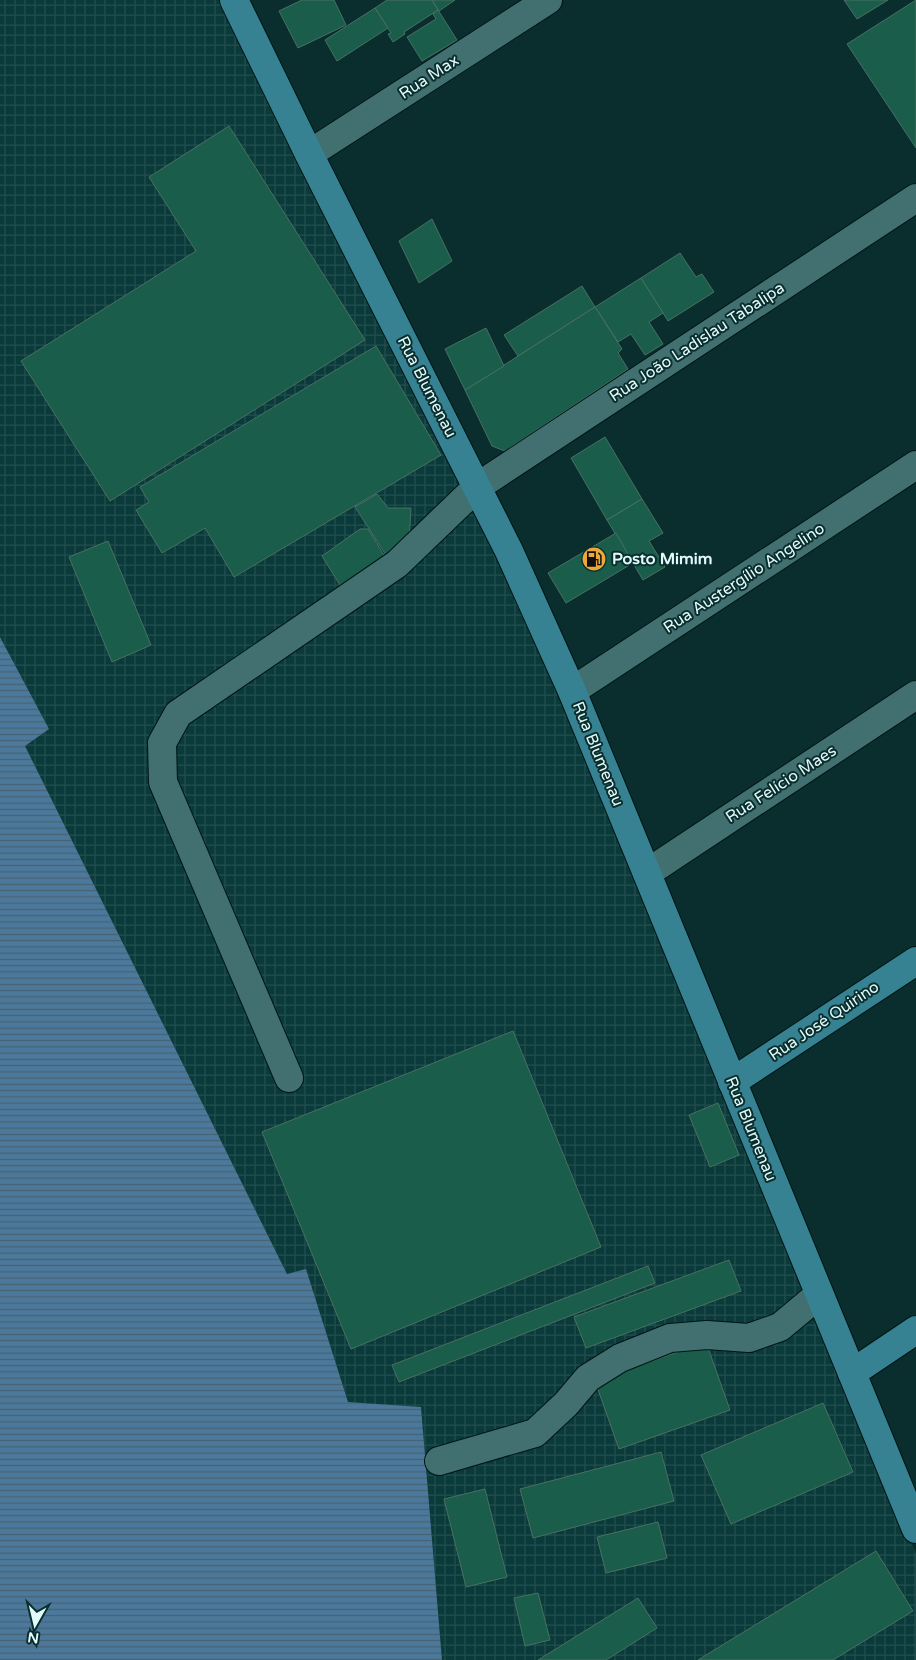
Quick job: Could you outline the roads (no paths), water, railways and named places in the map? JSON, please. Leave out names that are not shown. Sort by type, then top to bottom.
[{"type":"main road","name":"Rua Blumenau","points":[[234,0],[309,154],[510,551],[572,691],[916,1529]]},
{"type":"main road","name":"Rua José Quirino","points":[[732,1082],[916,961]]},
{"type":"main road","points":[[852,1373],[916,1330]]},
{"type":"street","name":"Rua Max","points":[[309,154],[548,0]]},
{"type":"street","name":"Rua João Ladislau Tabalipa","points":[[289,1078],[163,782],[162,744],[178,714],[397,564],[477,486],[916,198]]},
{"type":"street","name":"Rua Austergílio Angelino","points":[[572,691],[916,465]]},
{"type":"street","name":"Rua Felício Maes","points":[[647,873],[916,695]]},
{"type":"street","points":[[439,1461],[535,1433],[566,1404],[588,1378],[620,1358],[670,1338],[707,1335],[749,1338],[780,1327],[820,1296]]},
{"type":"place","name":"Posto Mimim","points":[[594,559]]}]
